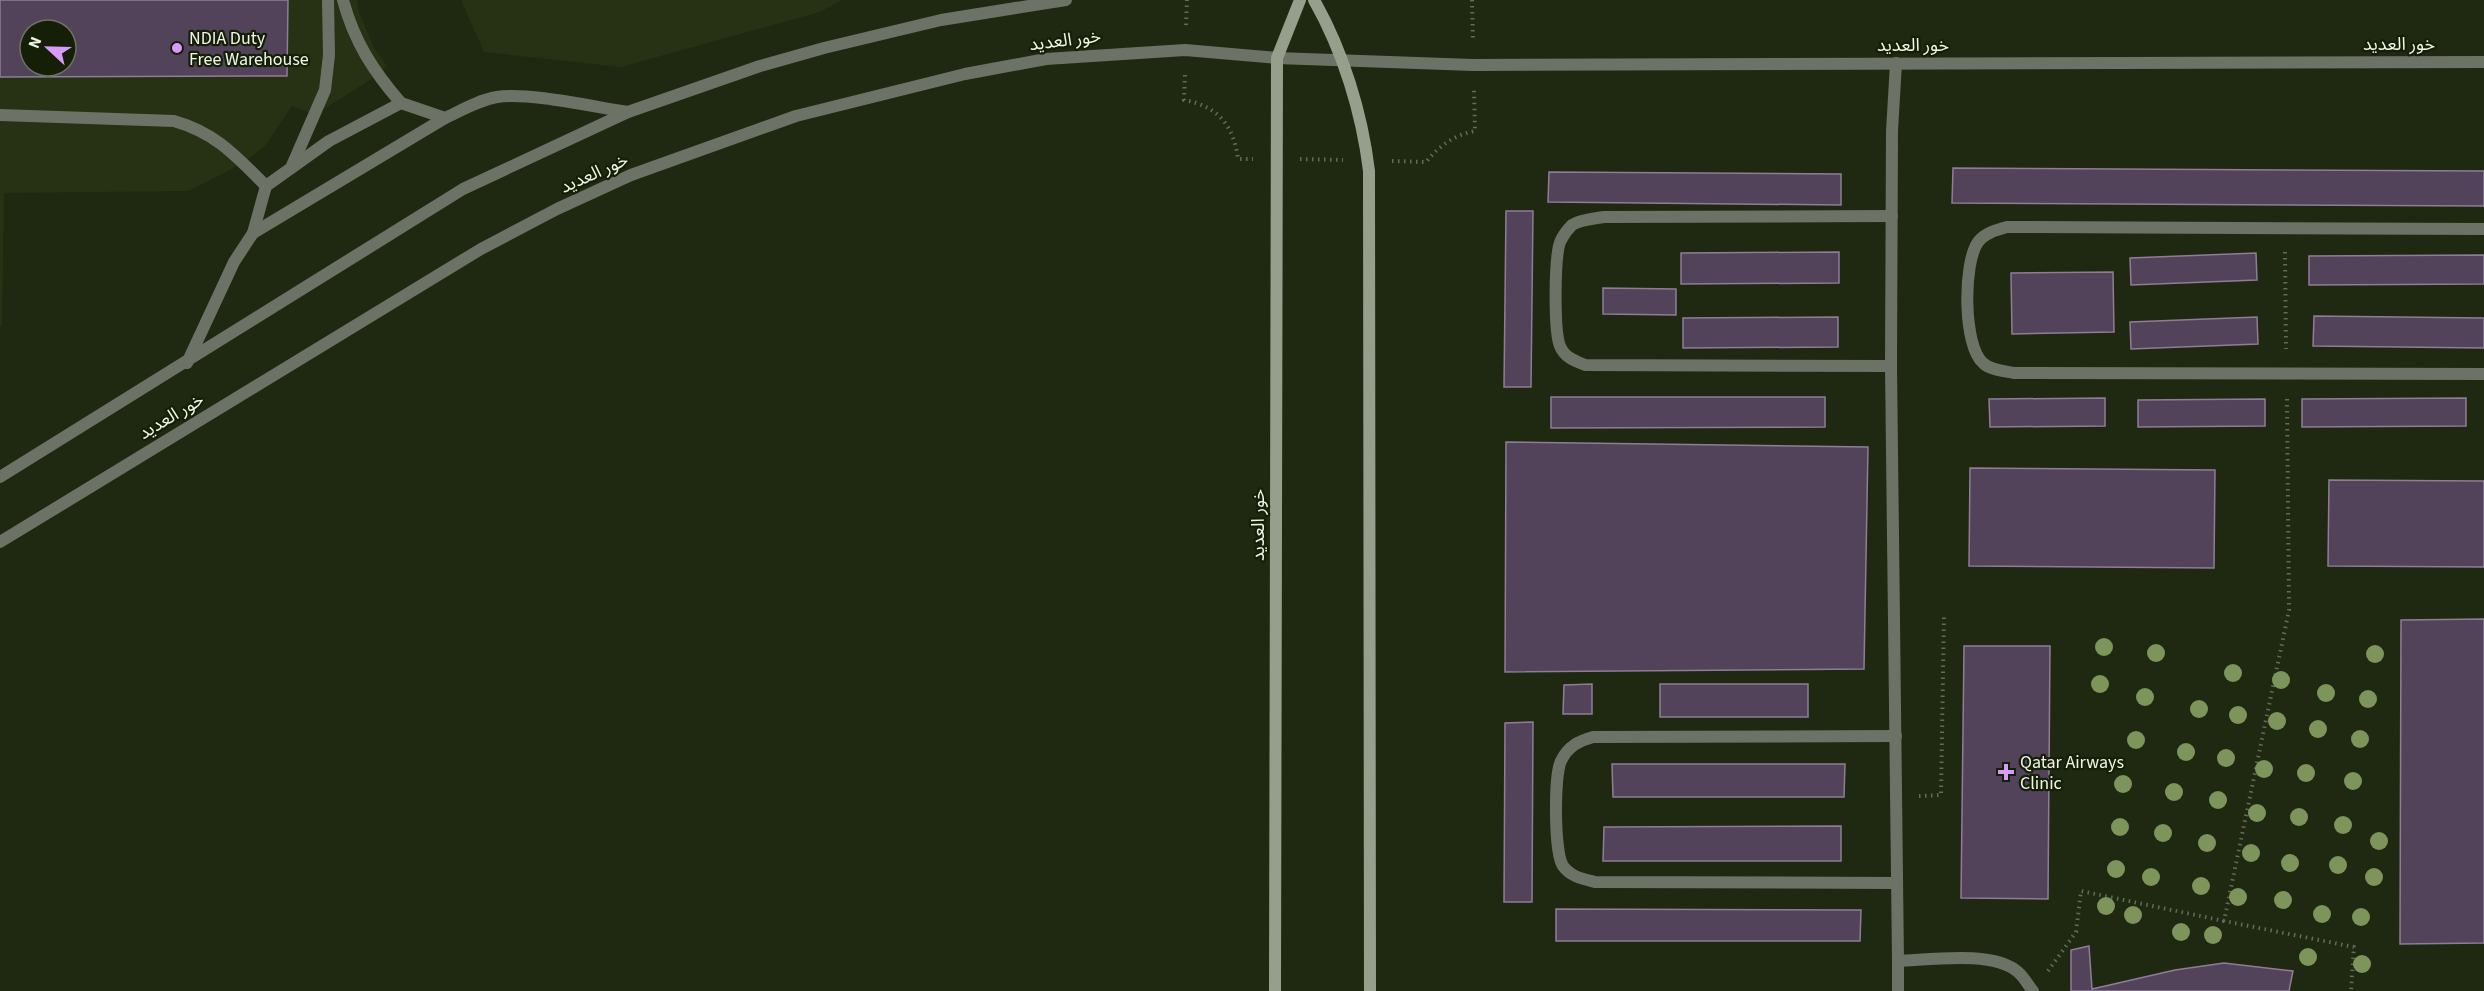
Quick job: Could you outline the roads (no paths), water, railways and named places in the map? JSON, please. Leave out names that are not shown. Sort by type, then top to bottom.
[{"type":"main road","name":"خور العديد","points":[[1275,991],[1277,58],[1300,0]]},
{"type":"main road","points":[[1314,0],[1328,24],[1342,61],[1358,112],[1369,171],[1370,991]]},
{"type":"street","points":[[290,170],[325,90],[328,64],[328,0]]},
{"type":"street","points":[[343,0],[359,46],[376,76],[401,103],[445,118]]},
{"type":"street","name":"خور العديد","points":[[0,477],[187,363],[463,189],[628,112],[760,66],[824,48],[941,20],[1066,0]]},
{"type":"street","name":"خور العديد","points":[[0,542],[481,249],[557,209],[632,175],[796,116],[965,74],[1046,59],[1185,50],[1277,58],[1473,64],[2484,62]]},
{"type":"street","points":[[1896,63],[1891,366],[1898,991]]},
{"type":"street","points":[[253,233],[445,118],[481,101],[499,97],[519,97],[628,112]]},
{"type":"street","points":[[187,363],[229,273],[253,233],[267,186],[329,141],[401,103]]},
{"type":"street","points":[[0,115],[174,121],[197,128],[214,138],[267,186]]},
{"type":"street","points":[[1891,366],[1585,365],[1570,359],[1560,348],[1557,330],[1557,256],[1561,240],[1572,226],[1584,220],[1892,216]]},
{"type":"street","points":[[2484,229],[2007,227],[1990,232],[1979,240],[1968,268],[1970,340],[1974,353],[1984,364],[1998,370],[2026,373],[2484,374]]},
{"type":"street","points":[[1896,736],[1593,737],[1579,740],[1569,749],[1558,769],[1558,854],[1562,865],[1570,873],[1595,882],[1897,883]]},
{"type":"street","points":[[1898,961],[1964,958],[1994,962],[2018,971],[2032,991]]},
{"type":"place","name":"NDIA Duty Free Warehouse","points":[[177,48]]},
{"type":"place","name":"Qatar Airways Clinic","points":[[2006,772]]}]
